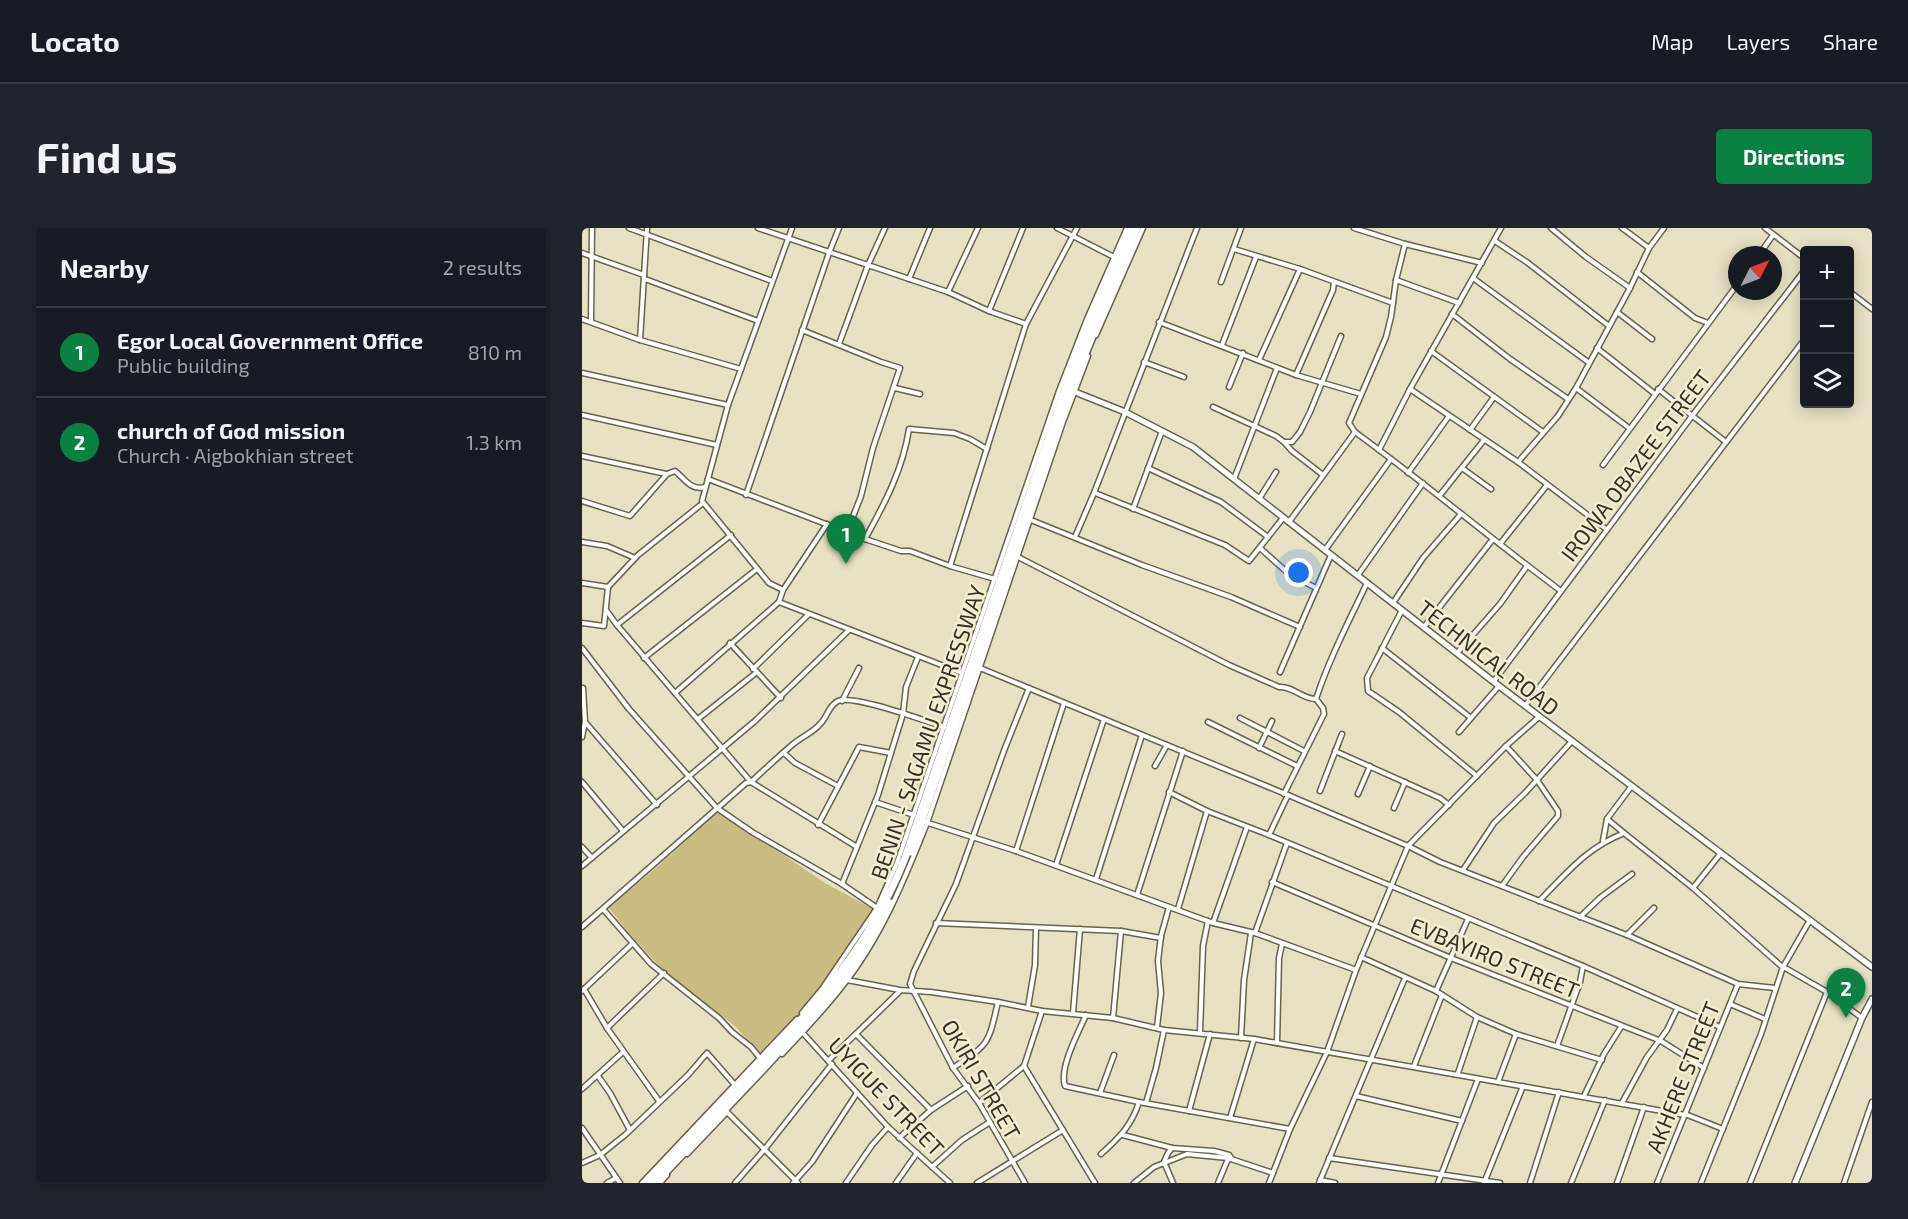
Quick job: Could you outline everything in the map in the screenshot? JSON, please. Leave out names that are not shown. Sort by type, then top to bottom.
[{"type":"highway","name":"BENIN - SAGAMU EXPRESSWAY","points":[[648,1183],[830,987],[848,963],[884,904],[907,858],[1064,393],[1090,324],[1132,228]]},
{"type":"highway","points":[[655,1183],[795,1034],[834,989],[872,936],[895,892],[907,858],[925,822],[1070,390],[1137,228]]},
{"type":"street","points":[[591,228],[591,321]]},
{"type":"street","points":[[629,228],[647,231],[772,281]]},
{"type":"street","points":[[758,228],[948,292],[988,311],[1026,324]]},
{"type":"street","points":[[783,590],[769,583],[703,503],[702,498],[728,405],[792,228]]},
{"type":"street","points":[[746,495],[839,228]]},
{"type":"street","points":[[839,344],[868,265],[885,228]]},
{"type":"street","points":[[909,279],[930,228]]},
{"type":"street","points":[[948,292],[978,228]]},
{"type":"street","points":[[988,311],[1023,228]]},
{"type":"street","points":[[1057,228],[1114,257]]},
{"type":"street","points":[[950,566],[1026,324],[1077,228]]},
{"type":"street","points":[[642,1183],[822,989],[877,908],[897,863],[914,815],[1063,382],[1127,228]]},
{"type":"street","points":[[660,1183],[802,1032],[847,980],[892,908],[980,668],[1075,392],[1115,284],[1143,228]]},
{"type":"street","points":[[1075,537],[1197,228]]},
{"type":"street","points":[[1221,282],[1241,228]]},
{"type":"street","points":[[1354,228],[1405,244],[1482,263]]},
{"type":"street","points":[[1379,450],[1410,389],[1496,241],[1501,228]]},
{"type":"street","points":[[1551,228],[1586,257],[1630,288]]},
{"type":"street","points":[[1622,228],[1649,248]]},
{"type":"street","points":[[1518,462],[1558,416],[1576,388],[1649,248],[1664,228]]},
{"type":"street","points":[[1765,228],[1800,255]]},
{"type":"street","points":[[640,340],[647,231]]},
{"type":"street","points":[[1765,246],[1773,235]]},
{"type":"street","points":[[1496,241],[1609,326]]},
{"type":"street","points":[[1405,244],[1386,336],[1349,423],[1355,432],[1440,495],[1461,514],[1561,591]]},
{"type":"street","points":[[1234,249],[1300,269],[1393,303]]},
{"type":"street","points":[[582,254],[758,321]]},
{"type":"street","points":[[1222,345],[1256,257]]},
{"type":"street","points":[[1259,360],[1300,269]]},
{"type":"street","points":[[1637,272],[1683,309],[1706,324]]},
{"type":"street","name":"IROWA OBAZEE STREET","points":[[1493,682],[1800,276]]},
{"type":"street","points":[[1473,278],[1588,362]]},
{"type":"street","points":[[1396,280],[1459,303]]},
{"type":"street","points":[[1296,375],[1333,290],[1334,282]]},
{"type":"street","points":[[1854,295],[1872,309]]},
{"type":"street","points":[[1603,465],[1728,296]]},
{"type":"street","points":[[1617,312],[1652,339]]},
{"type":"street","points":[[1452,314],[1510,359],[1568,399]]},
{"type":"street","points":[[582,319],[640,340],[741,369]]},
{"type":"street","points":[[1159,322],[1296,375],[1360,394]]},
{"type":"street","points":[[802,330],[900,368],[873,448],[861,496],[847,532]]},
{"type":"street","points":[[1284,442],[1292,442],[1300,432],[1341,336]]},
{"type":"street","points":[[1525,706],[1800,344]]},
{"type":"street","points":[[1597,348],[1655,394]]},
{"type":"street","points":[[1431,351],[1543,432]]},
{"type":"street","points":[[1229,387],[1244,353]]},
{"type":"street","points":[[1144,362],[1184,377]]},
{"type":"street","points":[[1234,479],[1277,368]]},
{"type":"street","points":[[582,373],[728,405]]},
{"type":"street","points":[[895,388],[920,394]]},
{"type":"street","points":[[1576,388],[1629,429]]},
{"type":"street","points":[[1410,389],[1518,462],[1606,530]]},
{"type":"street","points":[[1658,389],[1726,442]]},
{"type":"street","name":"TECHNICAL ROAD","points":[[1075,392],[1125,412],[1193,447],[1493,682],[1872,967]]},
{"type":"street","points":[[1470,430],[1494,396]]},
{"type":"street","points":[[1213,407],[1276,436],[1323,475]]},
{"type":"street","points":[[582,415],[717,445]]},
{"type":"street","points":[[1408,473],[1449,416]]},
{"type":"street","points":[[865,538],[895,481],[906,449],[909,429],[954,433],[987,449]]},
{"type":"street","points":[[1133,508],[1162,430]]},
{"type":"street","points":[[1289,522],[1355,432]]},
{"type":"street","points":[[1440,495],[1484,440]]},
{"type":"street","points":[[582,456],[667,474]]},
{"type":"street","points":[[1325,550],[1391,459]]},
{"type":"street","points":[[1148,468],[1221,502],[1268,537]]},
{"type":"street","points":[[1462,468],[1491,489]]},
{"type":"street","points":[[582,501],[631,516],[644,498],[667,474],[675,471],[693,488],[705,487]]},
{"type":"street","points":[[1259,499],[1276,472]]},
{"type":"street","points":[[708,479],[847,532],[995,580]]},
{"type":"street","points":[[1358,575],[1423,483]]},
{"type":"street","points":[[1500,544],[1547,485]]},
{"type":"street","points":[[1094,493],[1225,544],[1248,560],[1283,518]]},
{"type":"street","points":[[582,623],[604,626],[608,587],[635,558],[703,503]]},
{"type":"street","points":[[1393,603],[1424,558],[1461,514]]},
{"type":"street","points":[[1030,520],[1142,565],[1231,597],[1300,627]]},
{"type":"street","points":[[675,693],[779,602],[783,590],[827,524]]},
{"type":"street","points":[[617,625],[731,535]]},
{"type":"street","points":[[1424,627],[1493,539]]},
{"type":"street","points":[[582,542],[607,546],[635,558]]},
{"type":"street","points":[[1260,548],[1289,574],[1316,588]]},
{"type":"street","points":[[1281,672],[1331,555]]},
{"type":"street","points":[[1018,557],[1228,665],[1279,687],[1287,687],[1310,699],[1316,699]]},
{"type":"street","points":[[1457,654],[1500,604],[1527,566]]},
{"type":"street","points":[[644,658],[757,569]]},
{"type":"street","points":[[1316,699],[1338,644],[1367,582]]},
{"type":"street","points":[[582,583],[608,587]]},
{"type":"street","points":[[779,602],[962,673]]},
{"type":"street","points":[[606,610],[644,658],[751,782],[857,847]]},
{"type":"street","points":[[1402,610],[1367,678],[1368,691],[1399,712],[1477,776]]},
{"type":"street","points":[[698,720],[755,671],[808,615]]},
{"type":"street","points":[[582,866],[781,699],[849,630]]},
{"type":"street","points":[[730,643],[781,699]]},
{"type":"street","points":[[582,648],[629,709],[717,808],[752,832],[842,884],[877,908]]},
{"type":"street","points":[[1382,648],[1471,718]]},
{"type":"street","points":[[842,884],[875,802],[903,714],[906,687],[918,657]]},
{"type":"street","points":[[842,701],[859,668]]},
{"type":"street","points":[[980,668],[1408,846],[1440,862],[1628,936],[1738,984],[1775,988]]},
{"type":"street","points":[[1459,732],[1499,686]]},
{"type":"street","points":[[582,737],[585,723],[583,688]]},
{"type":"street","points":[[913,990],[911,978],[956,884],[1029,688]]},
{"type":"street","points":[[1269,835],[1297,766],[1324,714],[1323,708],[1316,699]]},
{"type":"street","points":[[582,927],[746,783],[751,782],[794,743],[821,724],[832,706],[838,701],[882,707],[944,727]]},
{"type":"street","points":[[1016,851],[1064,703]]},
{"type":"street","points":[[1269,1183],[1290,1129],[1328,1052],[1361,957],[1408,846],[1506,746],[1539,717]]},
{"type":"street","points":[[1240,718],[1304,751]]},
{"type":"street","points":[[1056,865],[1104,719]]},
{"type":"street","points":[[1259,748],[1272,721]]},
{"type":"street","points":[[1208,722],[1297,766]]},
{"type":"street","points":[[585,723],[657,805]]},
{"type":"street","points":[[1320,791],[1342,734]]},
{"type":"street","points":[[1096,879],[1142,735]]},
{"type":"street","points":[[1463,870],[1494,823],[1572,741]]},
{"type":"street","points":[[1155,766],[1167,745]]},
{"type":"street","points":[[1502,886],[1558,816],[1558,811],[1537,780],[1506,746]]},
{"type":"street","points":[[818,825],[859,747],[891,753]]},
{"type":"street","points":[[1335,751],[1440,798],[1449,805]]},
{"type":"street","points":[[1137,895],[1184,752]]},
{"type":"street","points":[[784,753],[795,763],[838,786]]},
{"type":"street","points":[[1358,794],[1370,766]]},
{"type":"street","points":[[582,782],[623,831]]},
{"type":"street","points":[[1394,808],[1405,782]]},
{"type":"street","points":[[1603,842],[1607,819],[1631,787]]},
{"type":"street","points":[[1169,792],[1207,811],[1583,966],[1720,1027]]},
{"type":"street","points":[[875,802],[914,815]]},
{"type":"street","points":[[1178,909],[1207,811]]},
{"type":"street","points":[[1607,819],[1693,888],[1783,967],[1827,992],[1862,1018]]},
{"type":"street","points":[[925,822],[1016,851],[1211,922],[1253,933],[1356,970]]},
{"type":"street","points":[[1200,1032],[1203,946],[1247,827]]},
{"type":"street","points":[[1539,901],[1580,859],[1603,842],[1624,833]]},
{"type":"street","points":[[1241,1038],[1244,980],[1253,933],[1287,843]]},
{"type":"street","points":[[582,847],[592,858]]},
{"type":"street","points":[[1693,888],[1721,853]]},
{"type":"street","points":[[1580,917],[1601,897],[1632,874]]},
{"type":"street","name":"EVBAYIRO STREET","points":[[1272,882],[1451,958],[1661,1041],[1704,1068]]},
{"type":"street","points":[[1157,1027],[1161,993],[1158,960],[1161,938],[1170,907]]},
{"type":"street","points":[[1628,936],[1654,908]]},
{"type":"street","points":[[603,909],[651,963],[719,1018],[760,1058]]},
{"type":"street","points":[[1436,991],[1468,920]]},
{"type":"street","points":[[1701,1183],[1783,967],[1810,920]]},
{"type":"street","points":[[936,923],[1121,931],[1161,938]]},
{"type":"street","points":[[1028,1007],[1035,965],[1036,928]]},
{"type":"street","points":[[1073,1013],[1080,930]]},
{"type":"street","points":[[1113,1018],[1121,931]]},
{"type":"street","points":[[633,942],[583,990],[623,1052],[659,1101]]},
{"type":"street","points":[[1277,1043],[1279,958],[1282,944]]},
{"type":"street","points":[[1361,957],[1436,991],[1478,1017],[1516,1034],[1602,1060]]},
{"type":"street","points":[[1557,1046],[1583,966]]},
{"type":"street","points":[[607,1028],[664,973]]},
{"type":"street","points":[[1335,1183],[1320,1181],[1405,978]]},
{"type":"street","points":[[847,980],[900,990],[999,1002],[1042,1011],[1113,1018],[1164,1030],[1254,1039],[1458,1073],[1478,1079],[1685,1114],[1723,1129]]},
{"type":"street","name":"AKHERE STREET","points":[[1657,1183],[1738,984]]},
{"type":"street","points":[[829,1060],[900,990]]},
{"type":"street","name":"OKIRI STREET","points":[[913,990],[953,1068],[979,1103],[1025,1183]]},
{"type":"street","points":[[1750,1183],[1827,992]]},
{"type":"street","points":[[1414,1066],[1442,995]]},
{"type":"street","points":[[1795,1183],[1862,1018],[1872,999]]},
{"type":"street","points":[[953,1068],[980,1050],[987,1042],[999,1002]]},
{"type":"street","points":[[1730,1004],[1765,1019]]},
{"type":"street","points":[[1622,1103],[1647,1057],[1661,1041],[1677,1009]]},
{"type":"street","points":[[979,1103],[1024,1066],[1042,1011]]},
{"type":"street","points":[[1086,1016],[1073,1045],[1063,1083],[1065,1086],[1139,1102],[1290,1129]]},
{"type":"street","points":[[1458,1073],[1478,1017]]},
{"type":"street","points":[[1584,1096],[1621,1027]]},
{"type":"street","points":[[1146,1103],[1164,1030]]},
{"type":"street","name":"UYIGUE STREET","points":[[802,1032],[888,1127],[950,1183]]},
{"type":"street","points":[[856,1034],[932,1110]]},
{"type":"street","points":[[1189,1111],[1210,1034]]},
{"type":"street","points":[[1498,1082],[1516,1034]]},
{"type":"street","points":[[1230,1118],[1254,1039]]},
{"type":"street","points":[[582,1089],[623,1052]]},
{"type":"street","points":[[582,1163],[600,1155],[630,1130],[688,1075],[707,1053],[735,1085]]},
{"type":"street","points":[[1100,1093],[1114,1055]]},
{"type":"street","points":[[735,1183],[832,1065]]},
{"type":"street","points":[[1024,1066],[1095,1183]]},
{"type":"street","points":[[598,1076],[630,1130]]},
{"type":"street","points":[[1438,1183],[1478,1079]]},
{"type":"street","points":[[899,1138],[932,1110],[968,1086]]},
{"type":"street","points":[[1485,1182],[1523,1086]]},
{"type":"street","points":[[1530,1183],[1559,1092]]},
{"type":"street","points":[[727,1112],[796,1182],[812,1162],[857,1093]]},
{"type":"street","points":[[1356,1096],[1462,1121]]},
{"type":"street","points":[[1571,1183],[1605,1100]]},
{"type":"street","points":[[1101,1154],[1123,1135],[1134,1117],[1139,1102]]},
{"type":"street","points":[[1844,1183],[1872,1102]]},
{"type":"street","points":[[1617,1183],[1644,1107]]},
{"type":"street","points":[[932,1167],[962,1140],[990,1122]]},
{"type":"street","points":[[846,1183],[872,1145],[888,1127]]},
{"type":"street","points":[[582,1128],[618,1181],[607,1183]]},
{"type":"street","points":[[977,1183],[1062,1130]]},
{"type":"street","points":[[1123,1135],[1172,1148],[1214,1151],[1273,1173]]},
{"type":"street","points":[[1172,1148],[1164,1162],[1173,1183]]},
{"type":"street","points":[[896,1183],[917,1153]]},
{"type":"street","points":[[1134,1183],[1154,1167],[1187,1154],[1230,1158]]},
{"type":"street","points":[[1218,1183],[1230,1158]]},
{"type":"street","points":[[1329,1158],[1500,1183]]},
{"type":"shaded area","points":[[719,811],[825,883],[877,911],[847,959],[804,1016],[763,1058],[736,1027],[657,964],[608,907],[648,875]]},
{"type":"place","name":"Egor Local Government Office","points":[[846,564]]},
{"type":"place","name":"church of God mission","points":[[1846,1018]]}]
